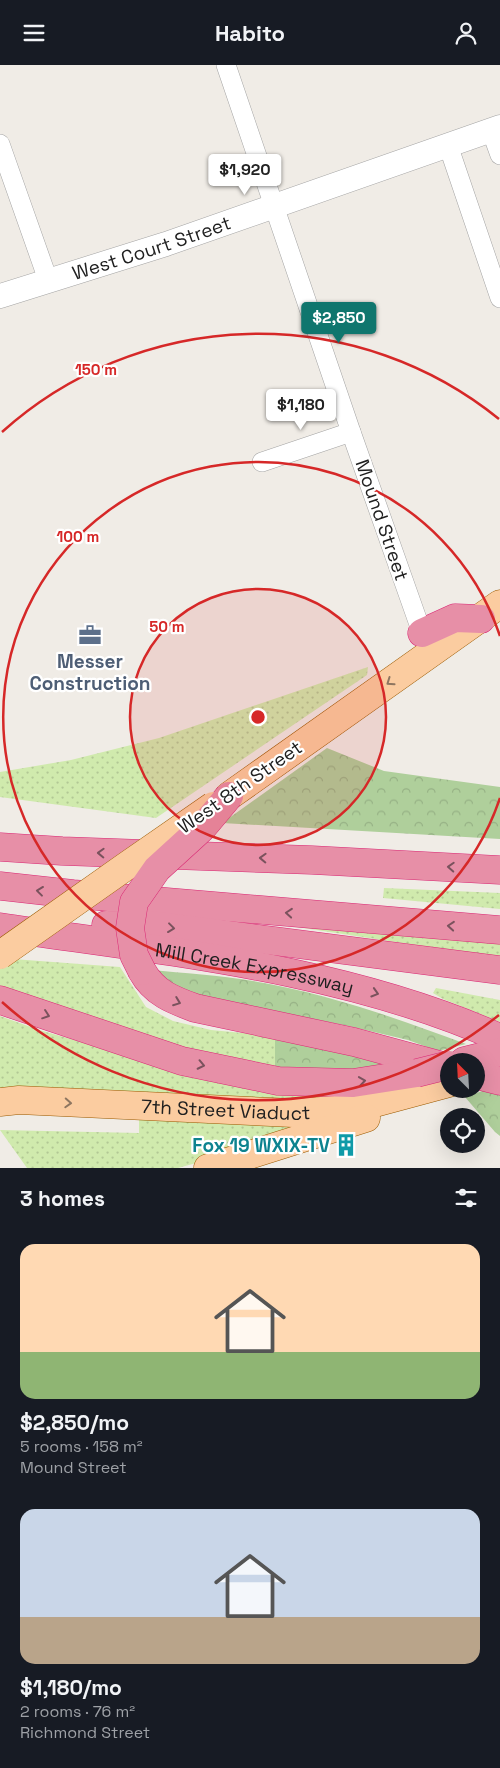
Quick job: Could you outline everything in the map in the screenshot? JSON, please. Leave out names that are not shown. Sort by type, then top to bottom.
[{"type":"highway","points":[[422,633],[455,617],[490,612]]},
{"type":"highway","points":[[229,796],[203,827],[157,869],[134,902],[130,928],[134,955],[146,978],[157,990],[171,1000],[195,1008],[354,1042],[440,1072]]},
{"type":"highway","points":[[0,847],[500,870]]},
{"type":"highway","points":[[0,886],[83,895],[500,930]]},
{"type":"highway","points":[[0,922],[158,926],[500,970]]},
{"type":"highway","name":"Mill Creek Expressway","points":[[0,927],[255,965],[372,992],[472,1026],[500,1038]]},
{"type":"highway","points":[[403,958],[500,983]]},
{"type":"highway","points":[[0,1000],[182,1061],[278,1081],[353,1083],[417,1073],[440,1074]]},
{"type":"highway","points":[[485,1056],[500,1052]]},
{"type":"highway","points":[[485,1076],[500,1081]]},
{"type":"main road","name":"West 8th Street","points":[[0,955],[490,612]]},
{"type":"main road","points":[[485,1068],[500,1061]]},
{"type":"main road","name":"7th Street Viaduct","points":[[10,1101],[293,1113],[336,1110],[371,1104],[440,1078]]},
{"type":"main road","points":[[208,1168],[359,1121],[440,1079]]},
{"type":"street","name":"Mound Street","points":[[226,65],[422,633]]},
{"type":"street","name":"West Court Street","points":[[0,296],[166,244],[496,129]]},
{"type":"street","points":[[496,129],[500,155]]},
{"type":"street","points":[[0,144],[48,280]]},
{"type":"street","points":[[448,145],[500,299]]},
{"type":"street","points":[[262,462],[351,431]]},
{"type":"green space","points":[[368,667],[367,675],[156,818],[0,797],[0,772],[71,760],[159,738]]},
{"type":"green space","points":[[327,748],[384,771],[500,787],[500,839],[222,823]]},
{"type":"green space","points":[[384,888],[500,893],[500,909],[383,898]]},
{"type":"green space","points":[[264,922],[500,941],[500,958]]},
{"type":"green space","points":[[13,959],[120,967],[146,1007],[173,1021],[211,1030],[275,1036],[275,1068],[235,1064],[0,989],[0,968]]},
{"type":"green space","points":[[150,970],[240,979],[307,992],[387,1016],[466,1044],[438,1051],[408,1040],[344,1025],[180,994]]},
{"type":"green space","points":[[436,988],[500,1000],[500,1022],[443,999],[433,993]]},
{"type":"green space","points":[[0,1016],[39,1030],[149,1061],[333,1094],[332,1100],[301,1103],[0,1088]]},
{"type":"green space","points":[[275,1036],[392,1062],[366,1071],[275,1068]]},
{"type":"green space","points":[[497,1086],[500,1087],[500,1136],[485,1120],[485,1108],[474,1108],[466,1098],[485,1098],[485,1090]]},
{"type":"green space","points":[[139,1116],[303,1123],[305,1133],[178,1168],[27,1168],[0,1130],[139,1133]]},
{"type":"place","name":"Messer Construction","points":[[90,635]]},
{"type":"place","name":"Fox 19 WXIX-TV","points":[[346,1145]]}]
